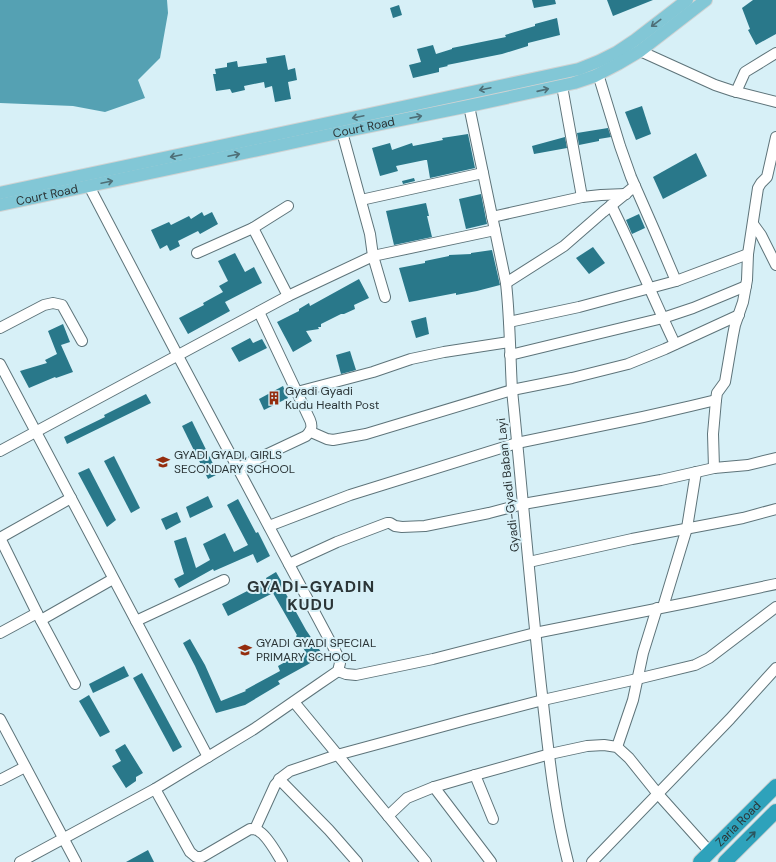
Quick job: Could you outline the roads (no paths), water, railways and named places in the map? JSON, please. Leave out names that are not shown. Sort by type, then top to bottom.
[{"type":"highway","name":"Zaria Road","points":[[705,857],[776,786]]},
{"type":"highway","name":"Zaria Road","points":[[726,862],[776,811]]},
{"type":"main road","name":"Court Road","points":[[0,193],[578,69],[617,52],[687,0]]},
{"type":"main road","name":"Court Road","points":[[0,205],[574,83],[598,74],[618,64],[640,50],[706,0]]},
{"type":"street","points":[[640,50],[715,85],[776,102]]},
{"type":"street","points":[[736,92],[744,72],[776,53]]},
{"type":"street","points":[[598,74],[620,146],[635,186],[676,281]]},
{"type":"street","points":[[562,86],[582,197]]},
{"type":"street","name":"Gyadi-Gyadi Baban Layi","points":[[469,106],[506,283],[509,311],[512,390],[543,700],[554,797],[568,862]]},
{"type":"street","points":[[342,132],[370,234],[373,256],[385,297]]},
{"type":"street","points":[[714,468],[713,434],[716,400],[718,393],[726,382],[733,335],[743,302],[746,286],[748,254],[758,188],[767,177],[776,137]]},
{"type":"street","points":[[360,200],[483,173]]},
{"type":"street","points":[[20,862],[155,789],[254,729],[338,671],[340,663],[339,658],[89,186]]},
{"type":"street","points":[[506,283],[564,246],[635,186]]},
{"type":"street","points":[[492,218],[582,197],[626,194]]},
{"type":"street","points":[[612,205],[675,344]]},
{"type":"street","points":[[197,253],[253,228],[288,206]]},
{"type":"street","points":[[753,224],[761,235],[776,265]]},
{"type":"street","points":[[253,228],[288,296]]},
{"type":"street","points":[[0,451],[288,296],[373,256],[495,230]]},
{"type":"street","points":[[509,322],[579,307],[676,281],[748,254]]},
{"type":"street","points":[[510,355],[663,318],[746,286]]},
{"type":"street","points":[[0,328],[44,305],[53,303],[62,306],[82,341]]},
{"type":"street","points":[[238,468],[306,436],[311,432],[312,425],[259,312]]},
{"type":"street","points":[[311,432],[333,440],[366,434],[512,390],[572,378],[628,364],[738,315]]},
{"type":"street","points":[[297,392],[373,372],[411,359],[444,352],[509,342]]},
{"type":"street","points":[[0,364],[208,757]]},
{"type":"street","points":[[269,526],[350,495],[517,443],[650,416],[716,400]]},
{"type":"street","points":[[289,564],[337,542],[390,523],[395,526],[402,527],[425,526],[489,513],[523,504],[661,480],[714,468],[748,465],[776,458]]},
{"type":"street","points":[[617,747],[634,700],[643,653],[687,528],[696,472]]},
{"type":"street","points":[[71,498],[0,538],[75,684]]},
{"type":"street","points":[[529,562],[687,528],[743,518],[776,509]]},
{"type":"street","points":[[0,633],[39,616],[113,579]]},
{"type":"street","points":[[136,621],[224,580]]},
{"type":"street","points":[[338,671],[356,675],[433,659],[536,633],[776,584]]},
{"type":"street","points":[[254,829],[275,784],[290,771],[337,755],[543,700],[688,667],[709,658],[776,607]]},
{"type":"street","points":[[592,862],[730,719],[776,668]]},
{"type":"street","points":[[294,702],[426,862]]},
{"type":"street","points":[[0,719],[76,862]]},
{"type":"street","points":[[388,816],[407,798],[434,787],[550,754],[587,746],[604,745],[617,747],[629,758],[705,857]]},
{"type":"street","points":[[0,780],[25,767]]},
{"type":"street","points":[[474,775],[493,818]]},
{"type":"street","points":[[280,779],[329,830],[357,862]]},
{"type":"street","points":[[434,787],[491,862]]},
{"type":"street","points":[[155,789],[190,852],[196,857],[202,857],[254,829],[260,831],[266,838],[282,862]]},
{"type":"water","points":[[0,0],[167,0],[168,13],[160,58],[138,80],[145,98],[105,112],[73,106],[0,103]]},
{"type":"place","name":"Gyadi Gyadi Kudu Health Post","points":[[274,398]]},
{"type":"place","name":"GYADI GYADI, GIRLS SECONDARY SCHOOL","points":[[163,462]]},
{"type":"place","name":"GYADI GYADI SPECIAL PRIMARY SCHOOL","points":[[245,650]]},
{"type":"district","name":"GYADI-GYADIN KUDU","points":[[311,595]]}]
